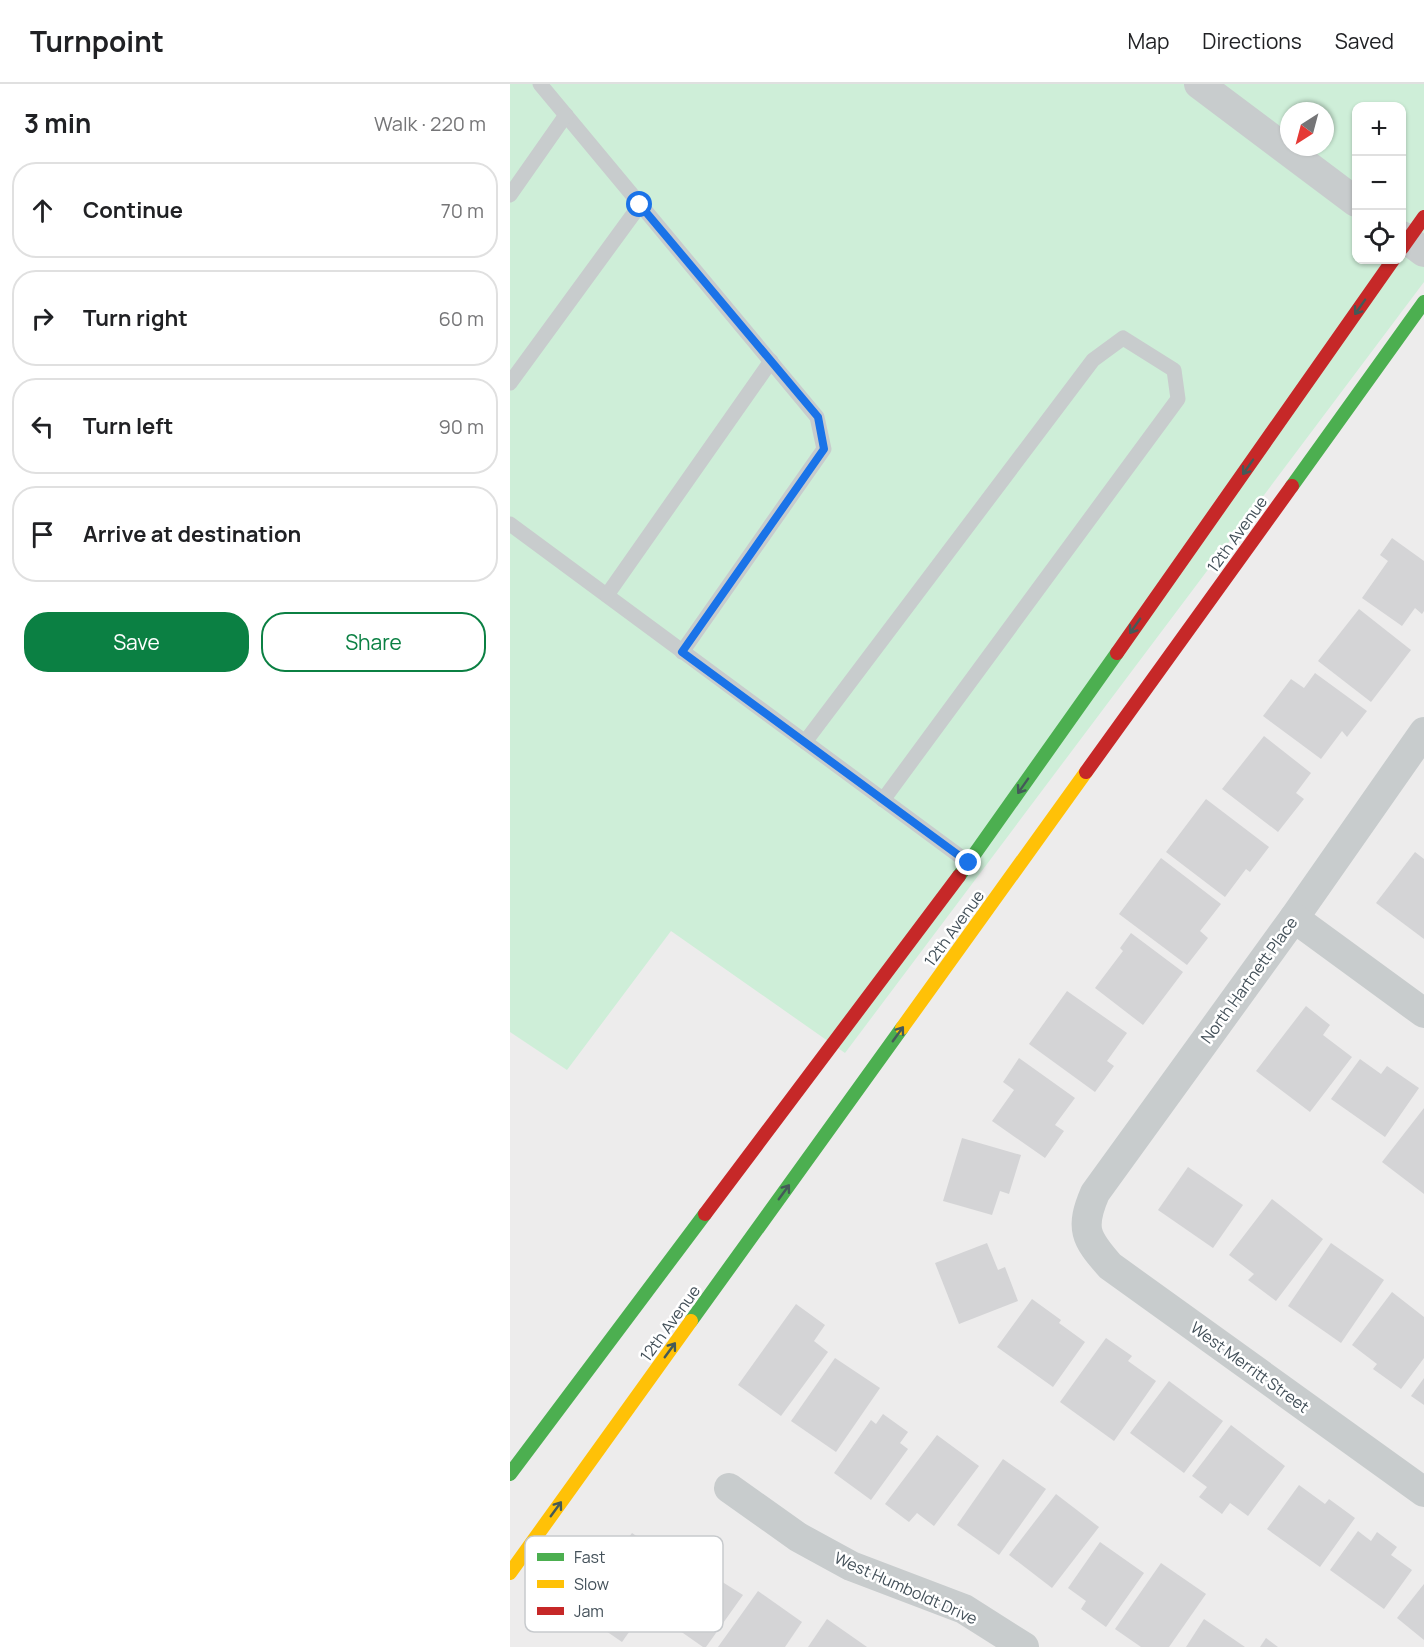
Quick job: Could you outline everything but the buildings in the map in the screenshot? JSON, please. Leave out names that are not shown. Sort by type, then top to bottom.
[{"type":"main road","name":"12th Avenue","points":[[510,1474],[969,863],[1409,242]]},
{"type":"main road","name":"12th Avenue","points":[[537,1536],[1424,302]]},
{"type":"main road","name":"12th Avenue","points":[[510,1573],[525,1552]]},
{"type":"street","points":[[1199,84],[1352,199]]},
{"type":"street","name":"North Hartnett Place","points":[[1086,1231],[1087,1212],[1095,1193],[1294,918],[1424,732]]},
{"type":"street","points":[[1294,918],[1424,1013]]},
{"type":"street","name":"West Merritt Street","points":[[1086,1231],[1095,1250],[1110,1266],[1424,1492]]},
{"type":"street","name":"West Humboldt Drive","points":[[729,1488],[798,1537],[851,1566],[964,1609],[1024,1647]]},
{"type":"lane","points":[[540,84],[818,417],[824,449],[682,652]]},
{"type":"lane","points":[[510,195],[566,115]]},
{"type":"lane","points":[[510,383],[640,205]]},
{"type":"lane","points":[[805,742],[1093,360],[1123,338],[1174,370],[1178,399],[883,800]]},
{"type":"lane","points":[[607,595],[771,361]]},
{"type":"lane","points":[[510,524],[969,863]]},
{"type":"green space","points":[[510,84],[1424,84],[1424,282],[845,1053],[671,931],[567,1070],[510,1032]]},
{"type":"traffic: fast","points":[[1292,486],[1424,302]]},
{"type":"traffic: fast","points":[[959,876],[1117,653]]},
{"type":"traffic: fast","points":[[691,1321],[902,1028]]},
{"type":"traffic: fast","points":[[510,1474],[705,1214]]},
{"type":"traffic: slow","points":[[902,1028],[1086,772]]},
{"type":"traffic: slow","points":[[537,1536],[691,1321]]},
{"type":"traffic: slow","points":[[510,1573],[525,1552]]},
{"type":"traffic: jam","points":[[1406,242],[1424,217]]},
{"type":"traffic: jam","points":[[1117,653],[1390,264]]},
{"type":"traffic: jam","points":[[1086,772],[1292,486]]},
{"type":"traffic: jam","points":[[705,1214],[959,876]]},
{"type":"route","points":[[640,205],[818,417],[824,449],[682,652],[969,863]]}]
